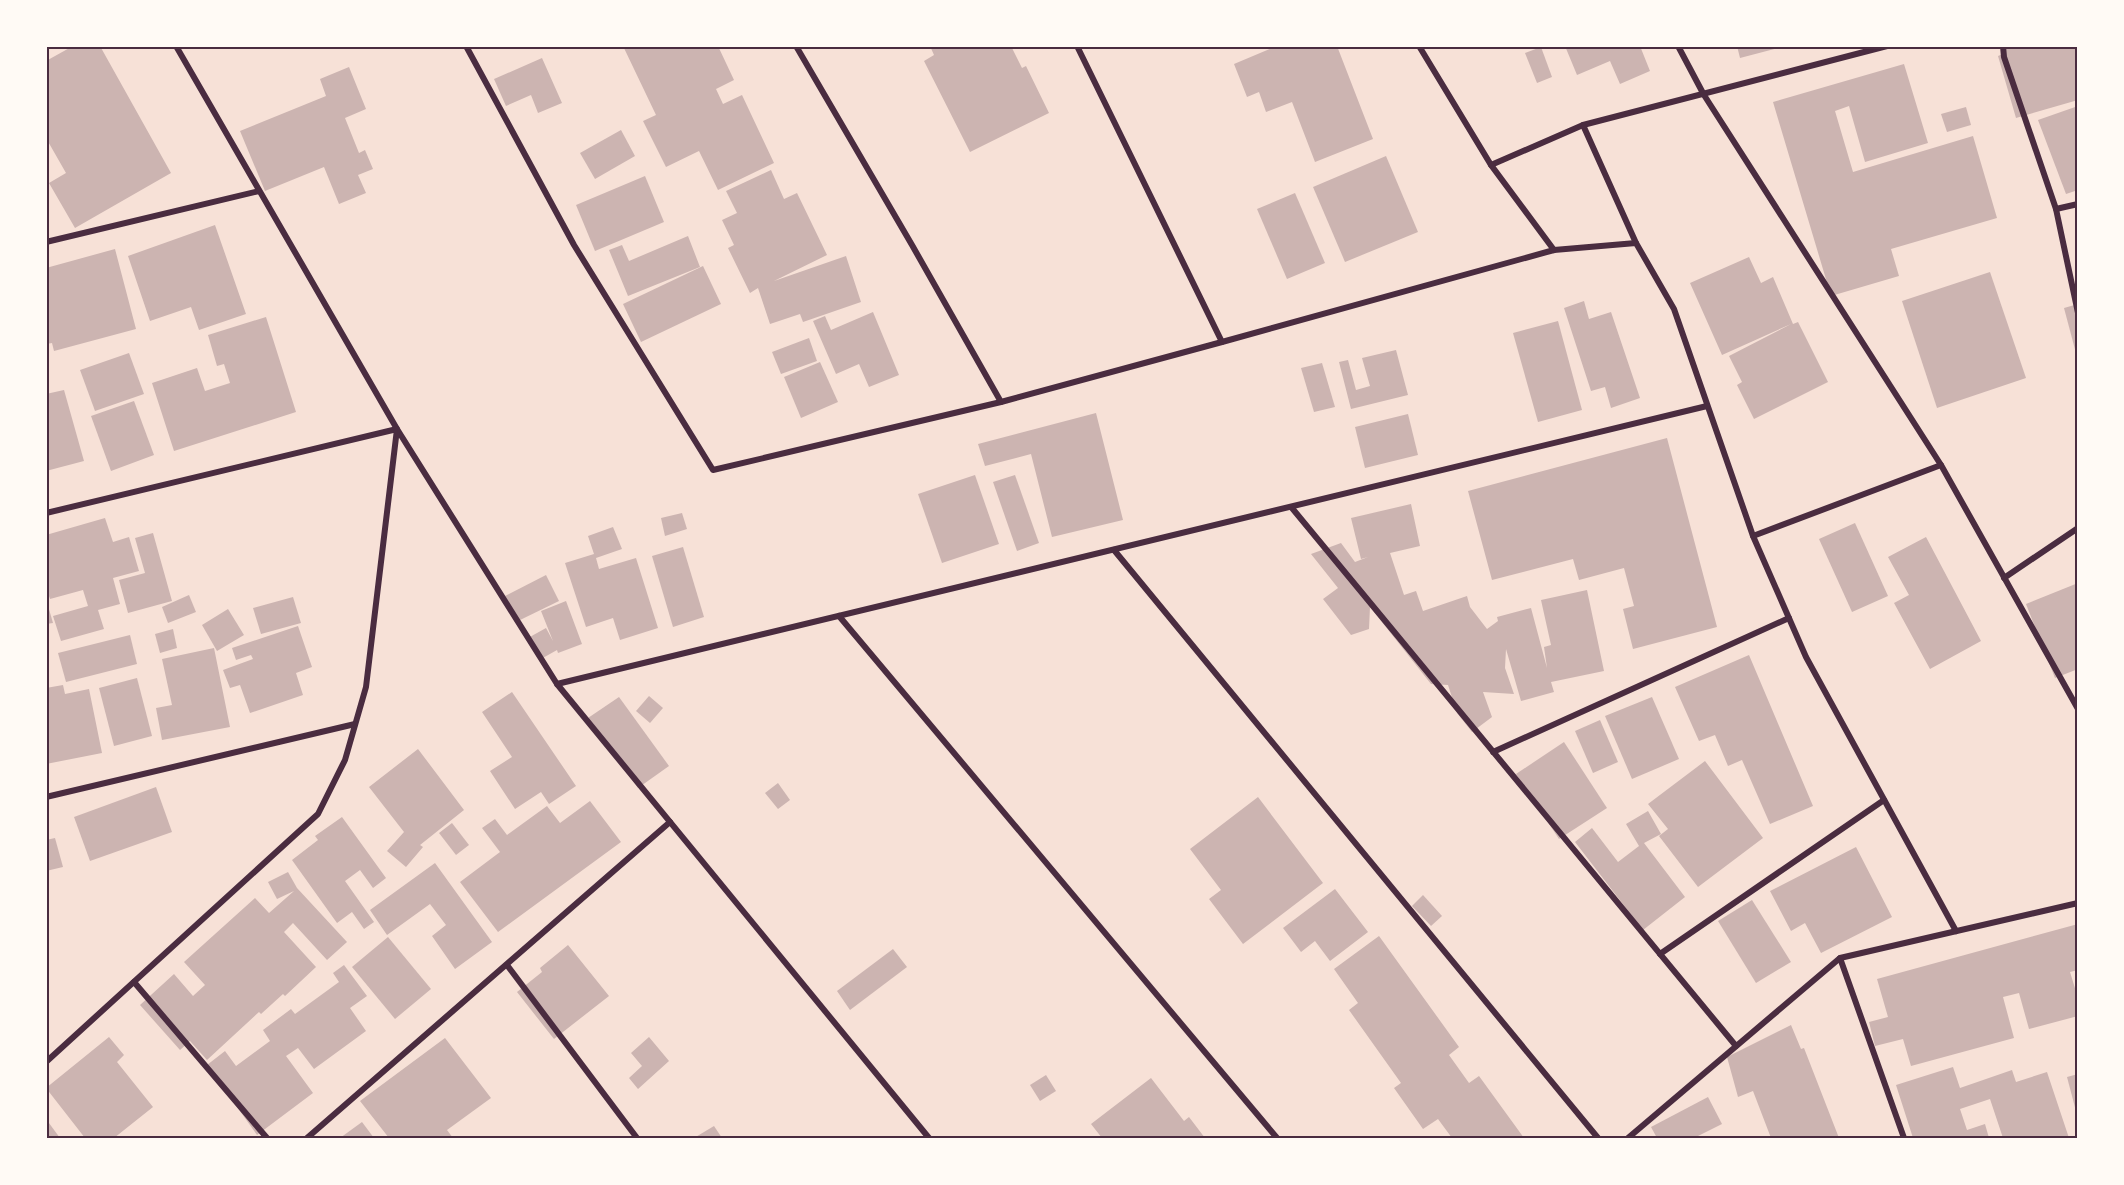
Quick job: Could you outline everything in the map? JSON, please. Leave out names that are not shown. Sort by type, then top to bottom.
[{"type":"street","points":[[176,46],[397,429],[557,684],[929,1138]]},
{"type":"street","points":[[466,46],[574,246],[713,470],[1000,402],[1554,250],[1636,243]]},
{"type":"street","points":[[796,46],[912,244],[1000,402]]},
{"type":"street","points":[[1077,46],[1222,342]]},
{"type":"street","points":[[1419,46],[1491,165],[1554,250]]},
{"type":"street","points":[[1678,46],[1704,95],[1941,465],[2077,707]]},
{"type":"street","points":[[1491,165],[1583,125],[1887,46]]},
{"type":"street","points":[[2003,46],[2004,57],[2056,209],[2078,314]]},
{"type":"street","points":[[1583,125],[1636,243],[1674,309],[1753,536],[1806,657],[1956,931]]},
{"type":"street","points":[[46,242],[259,191]]},
{"type":"street","points":[[2056,209],[2078,204]]},
{"type":"street","points":[[557,684],[1707,406]]},
{"type":"street","points":[[46,513],[397,429]]},
{"type":"street","points":[[46,1062],[318,814],[345,760],[366,687],[397,429]]},
{"type":"street","points":[[1753,536],[1941,465]]},
{"type":"street","points":[[1292,508],[1736,1046]]},
{"type":"street","points":[[2004,578],[2078,528]]},
{"type":"street","points":[[1114,550],[1598,1138]]},
{"type":"street","points":[[839,616],[1277,1138]]},
{"type":"street","points":[[1493,752],[1789,618]]},
{"type":"street","points":[[46,797],[355,724]]},
{"type":"street","points":[[1660,954],[1884,800]]},
{"type":"street","points":[[307,1138],[670,822]]},
{"type":"street","points":[[1628,1138],[1840,958],[2078,903]]},
{"type":"street","points":[[1840,958],[1904,1138]]},
{"type":"street","points":[[507,965],[637,1138]]},
{"type":"street","points":[[134,982],[267,1138]]},
{"type":"building","points":[[73,46],[100,46],[171,173],[75,228],[49,183],[66,173],[46,138],[46,61]]},
{"type":"building","points":[[623,46],[718,46],[734,80],[716,89],[723,104],[742,95],[774,163],[718,190],[699,151],[666,167],[643,121],[656,115]]},
{"type":"building","points":[[930,46],[1011,46],[1022,68],[1026,66],[1049,113],[970,152],[924,61],[934,55]]},
{"type":"building","points":[[1277,46],[1337,46],[1373,139],[1315,162],[1292,102],[1266,112],[1259,92],[1247,97],[1234,64]]},
{"type":"building","points":[[1565,46],[1640,46],[1650,71],[1620,84],[1610,61],[1577,75]]},
{"type":"building","points":[[1737,46],[1782,46],[1782,47],[1740,58]]},
{"type":"building","points":[[2000,46],[2078,46],[2078,100],[2016,118],[1998,56],[2003,54]]},
{"type":"building","points":[[1541,47],[1552,77],[1537,83],[1525,53]]},
{"type":"building","points":[[542,58],[562,103],[538,113],[531,95],[506,106],[494,79]]},
{"type":"building","points":[[1904,64],[1928,143],[1865,162],[1849,106],[1835,111],[1853,172],[1973,136],[1997,218],[1891,249],[1899,276],[1831,296],[1773,102]]},
{"type":"building","points":[[349,67],[366,109],[345,118],[359,153],[365,150],[373,169],[358,175],[366,193],[339,204],[324,167],[265,191],[240,131],[326,96],[320,79]]},
{"type":"building","points":[[2078,106],[2078,190],[2066,194],[2038,120]]},
{"type":"building","points":[[1966,107],[1971,125],[1947,132],[1941,114]]},
{"type":"building","points":[[621,130],[635,156],[595,179],[580,153]]},
{"type":"building","points":[[1386,156],[1418,232],[1345,262],[1313,187]]},
{"type":"building","points":[[771,170],[784,199],[797,193],[827,255],[774,281],[846,256],[861,302],[803,322],[800,314],[770,324],[758,288],[750,293],[728,248],[734,245],[722,220],[737,213],[726,191]]},
{"type":"building","points":[[645,176],[664,222],[595,251],[576,205]]},
{"type":"building","points":[[1295,193],[1325,263],[1287,279],[1257,209]]},
{"type":"building","points":[[215,225],[246,314],[199,330],[191,307],[150,321],[128,256]]},
{"type":"building","points":[[688,236],[700,267],[628,296],[609,250],[622,245],[629,261]]},
{"type":"building","points":[[115,249],[136,329],[54,351],[52,343],[46,344],[46,268]]},
{"type":"building","points":[[1749,257],[1761,283],[1773,277],[1793,324],[1798,322],[1828,382],[1754,419],[1737,385],[1742,382],[1729,356],[1791,324],[1722,355],[1690,283]]},
{"type":"building","points":[[703,266],[721,304],[641,342],[623,304]]},
{"type":"building","points":[[1990,272],[2026,378],[1937,408],[1902,301]]},
{"type":"building","points":[[1584,301],[1589,319],[1611,312],[1640,398],[1611,408],[1605,387],[1591,391],[1564,308]]},
{"type":"building","points":[[2078,304],[2078,357],[2077,357],[2064,308]]},
{"type":"building","points":[[873,312],[899,375],[869,387],[859,364],[836,374],[813,321],[825,316],[831,330]]},
{"type":"building","points":[[266,317],[296,412],[174,451],[152,383],[197,368],[205,391],[230,383],[224,364],[217,366],[208,335]]},
{"type":"building","points":[[1558,321],[1582,410],[1538,422],[1513,333]]},
{"type":"building","points":[[809,338],[817,361],[781,374],[772,352]]},
{"type":"building","points":[[1396,350],[1408,395],[1351,409],[1339,362],[1348,360],[1356,390],[1370,386],[1362,358]]},
{"type":"building","points":[[129,353],[144,394],[95,411],[80,370]]},
{"type":"building","points":[[820,362],[838,402],[801,418],[784,377]]},
{"type":"building","points":[[1322,363],[1335,407],[1314,412],[1301,368]]},
{"type":"building","points":[[64,390],[84,461],[46,471],[46,394]]},
{"type":"building","points":[[134,401],[154,455],[111,471],[91,416]]},
{"type":"building","points":[[1096,413],[1123,520],[1052,537],[1031,454],[985,466],[978,444]]},
{"type":"building","points":[[1408,414],[1418,455],[1365,468],[1355,427]]},
{"type":"building","points":[[1667,438],[1717,627],[1633,649],[1623,609],[1634,606],[1624,568],[1579,580],[1573,559],[1492,580],[1468,491]]},
{"type":"building","points":[[975,475],[999,544],[942,563],[918,494]]},
{"type":"building","points":[[1015,475],[1039,543],[1017,551],[993,482]]},
{"type":"building","points":[[1411,504],[1420,546],[1390,553],[1404,595],[1416,591],[1423,611],[1467,596],[1470,607],[1487,629],[1498,621],[1497,617],[1531,608],[1547,668],[1544,647],[1551,645],[1541,600],[1587,590],[1604,671],[1551,682],[1554,692],[1521,701],[1506,649],[1505,668],[1514,694],[1483,692],[1492,717],[1472,732],[1457,713],[1448,685],[1431,684],[1370,607],[1369,629],[1351,635],[1323,599],[1338,588],[1311,554],[1341,543],[1355,562],[1368,557],[1361,559],[1351,518]]},
{"type":"building","points":[[682,513],[687,529],[665,536],[661,518]]},
{"type":"building","points":[[105,518],[113,542],[129,537],[139,571],[113,578],[120,604],[98,610],[104,629],[61,641],[53,616],[88,606],[83,590],[50,599],[46,587],[46,535]]},
{"type":"building","points":[[1855,523],[1888,596],[1852,612],[1819,539]]},
{"type":"building","points":[[613,527],[622,549],[596,558],[599,569],[636,558],[658,628],[620,640],[613,618],[586,627],[565,563],[594,554],[588,536]]},
{"type":"building","points":[[153,533],[172,601],[128,613],[119,580],[145,573],[135,538]]},
{"type":"building","points":[[1926,537],[1981,641],[1930,669],[1894,603],[1909,595],[1888,557]]},
{"type":"building","points":[[683,547],[704,617],[673,627],[652,556]]},
{"type":"building","points":[[546,575],[559,601],[518,621],[505,596]]},
{"type":"building","points":[[2078,583],[2078,669],[2055,678],[2026,604]]},
{"type":"building","points":[[189,595],[196,612],[168,623],[162,607]]},
{"type":"building","points":[[293,597],[301,623],[261,634],[253,608]]},
{"type":"building","points":[[46,599],[53,623],[46,624]]},
{"type":"building","points":[[566,601],[582,644],[558,653],[557,650],[541,659],[528,638],[546,628],[553,641],[541,611]]},
{"type":"building","points":[[228,609],[244,635],[217,651],[202,625]]},
{"type":"building","points":[[298,626],[312,667],[296,673],[303,695],[250,713],[240,685],[230,688],[223,670],[253,659],[251,655],[236,660],[232,648]]},
{"type":"building","points":[[173,629],[177,648],[160,653],[155,634]]},
{"type":"building","points":[[130,635],[137,664],[66,682],[58,653]]},
{"type":"building","points":[[214,648],[230,727],[162,740],[156,708],[172,705],[162,659]]},
{"type":"building","points":[[1749,655],[1813,806],[1770,824],[1742,760],[1728,766],[1715,735],[1699,741],[1675,687]]},
{"type":"building","points":[[137,678],[152,736],[114,746],[99,688]]},
{"type":"building","points":[[63,685],[65,694],[89,689],[102,753],[46,764],[46,688]]},
{"type":"building","points":[[512,692],[576,786],[549,804],[541,792],[515,809],[490,771],[512,757],[482,712]]},
{"type":"building","points":[[649,696],[663,708],[650,723],[636,711]]},
{"type":"building","points":[[619,697],[669,766],[638,788],[588,718]]},
{"type":"building","points":[[1652,697],[1679,759],[1632,779],[1605,716]]},
{"type":"building","points":[[1600,720],[1618,762],[1593,773],[1575,731]]},
{"type":"building","points":[[1564,742],[1607,808],[1559,839],[1516,774]]},
{"type":"building","points":[[418,749],[464,810],[420,845],[423,847],[406,867],[387,851],[404,832],[369,787]]},
{"type":"building","points":[[1705,761],[1763,838],[1698,887],[1659,836],[1668,829],[1648,804]]},
{"type":"building","points":[[778,783],[790,800],[778,809],[765,793]]},
{"type":"building","points":[[156,787],[172,832],[90,861],[74,817]]},
{"type":"building","points":[[1258,797],[1323,883],[1243,944],[1209,899],[1221,890],[1190,849]]},
{"type":"building","points":[[590,801],[621,842],[498,932],[460,882],[500,852],[482,828],[495,819],[507,835],[547,806],[560,823]]},
{"type":"building","points":[[1648,811],[1661,834],[1644,843],[1685,897],[1643,930],[1575,842],[1592,828],[1618,862],[1639,846],[1626,824]]},
{"type":"building","points":[[342,817],[386,878],[373,888],[360,870],[345,881],[374,922],[364,929],[352,912],[337,923],[292,860],[318,840],[315,836]]},
{"type":"building","points":[[452,823],[469,845],[456,855],[439,833]]},
{"type":"building","points":[[55,838],[63,867],[46,871],[46,840]]},
{"type":"building","points":[[1856,847],[1892,917],[1821,953],[1805,923],[1791,931],[1770,891]]},
{"type":"building","points":[[435,863],[492,942],[455,969],[432,936],[446,925],[430,904],[387,935],[370,910]]},
{"type":"building","points":[[288,872],[297,888],[347,942],[327,960],[293,923],[284,932],[316,967],[285,996],[283,994],[261,1014],[259,1012],[207,1060],[190,1041],[180,1050],[140,1005],[174,974],[193,996],[205,985],[184,962],[255,898],[269,913],[294,891],[277,899],[268,882]]},
{"type":"building","points":[[1335,889],[1368,932],[1330,961],[1315,941],[1301,952],[1283,928]]},
{"type":"building","points":[[1423,895],[1442,916],[1431,926],[1412,906]]},
{"type":"building","points":[[1752,900],[1791,962],[1756,983],[1718,921]]},
{"type":"building","points":[[2078,924],[2078,970],[2070,972],[2078,998],[2078,1016],[2029,1029],[2019,993],[2003,997],[2014,1038],[1911,1066],[1903,1039],[1875,1046],[1869,1022],[1888,1017],[1877,979]]},
{"type":"building","points":[[1379,936],[1459,1047],[1449,1055],[1469,1083],[1479,1076],[1524,1138],[1452,1138],[1438,1119],[1423,1129],[1394,1088],[1401,1083],[1349,1010],[1358,1003],[1334,969]]},
{"type":"building","points":[[388,937],[431,989],[395,1019],[352,967]]},
{"type":"building","points":[[568,945],[609,996],[554,1039],[517,992],[542,972],[540,968]]},
{"type":"building","points":[[893,949],[907,967],[850,1010],[837,991]]},
{"type":"building","points":[[344,965],[367,996],[350,1008],[366,1031],[314,1069],[298,1048],[286,1056],[313,1093],[257,1135],[207,1065],[225,1051],[236,1066],[270,1041],[263,1030],[291,1009],[295,1014],[339,982],[333,973]]},
{"type":"building","points":[[1791,1025],[1801,1049],[1804,1048],[1839,1138],[1771,1138],[1753,1091],[1738,1097],[1727,1057]]},
{"type":"building","points":[[109,1037],[124,1055],[117,1062],[153,1107],[114,1138],[85,1138],[46,1088]]},
{"type":"building","points":[[649,1037],[669,1061],[638,1089],[629,1078],[642,1066],[631,1053]]},
{"type":"building","points":[[445,1038],[491,1098],[447,1130],[453,1138],[389,1138],[360,1101]]},
{"type":"building","points":[[1953,1067],[1960,1088],[2012,1070],[2016,1082],[2047,1072],[2069,1138],[2003,1138],[1990,1099],[1960,1109],[1967,1130],[1985,1124],[1989,1138],[1913,1138],[1896,1085]]},
{"type":"building","points":[[2078,1074],[2078,1115],[2077,1115],[2067,1077]]},
{"type":"building","points":[[1046,1075],[1056,1091],[1040,1101],[1030,1085]]},
{"type":"building","points":[[1151,1078],[1184,1121],[1189,1117],[1205,1138],[1102,1138],[1091,1124]]},
{"type":"building","points":[[1708,1097],[1722,1124],[1694,1138],[1657,1138],[1651,1127]]},
{"type":"building","points":[[46,1119],[60,1138],[46,1138]]},
{"type":"building","points":[[362,1122],[374,1138],[340,1138]]},
{"type":"building","points":[[714,1126],[722,1138],[694,1138]]}]
